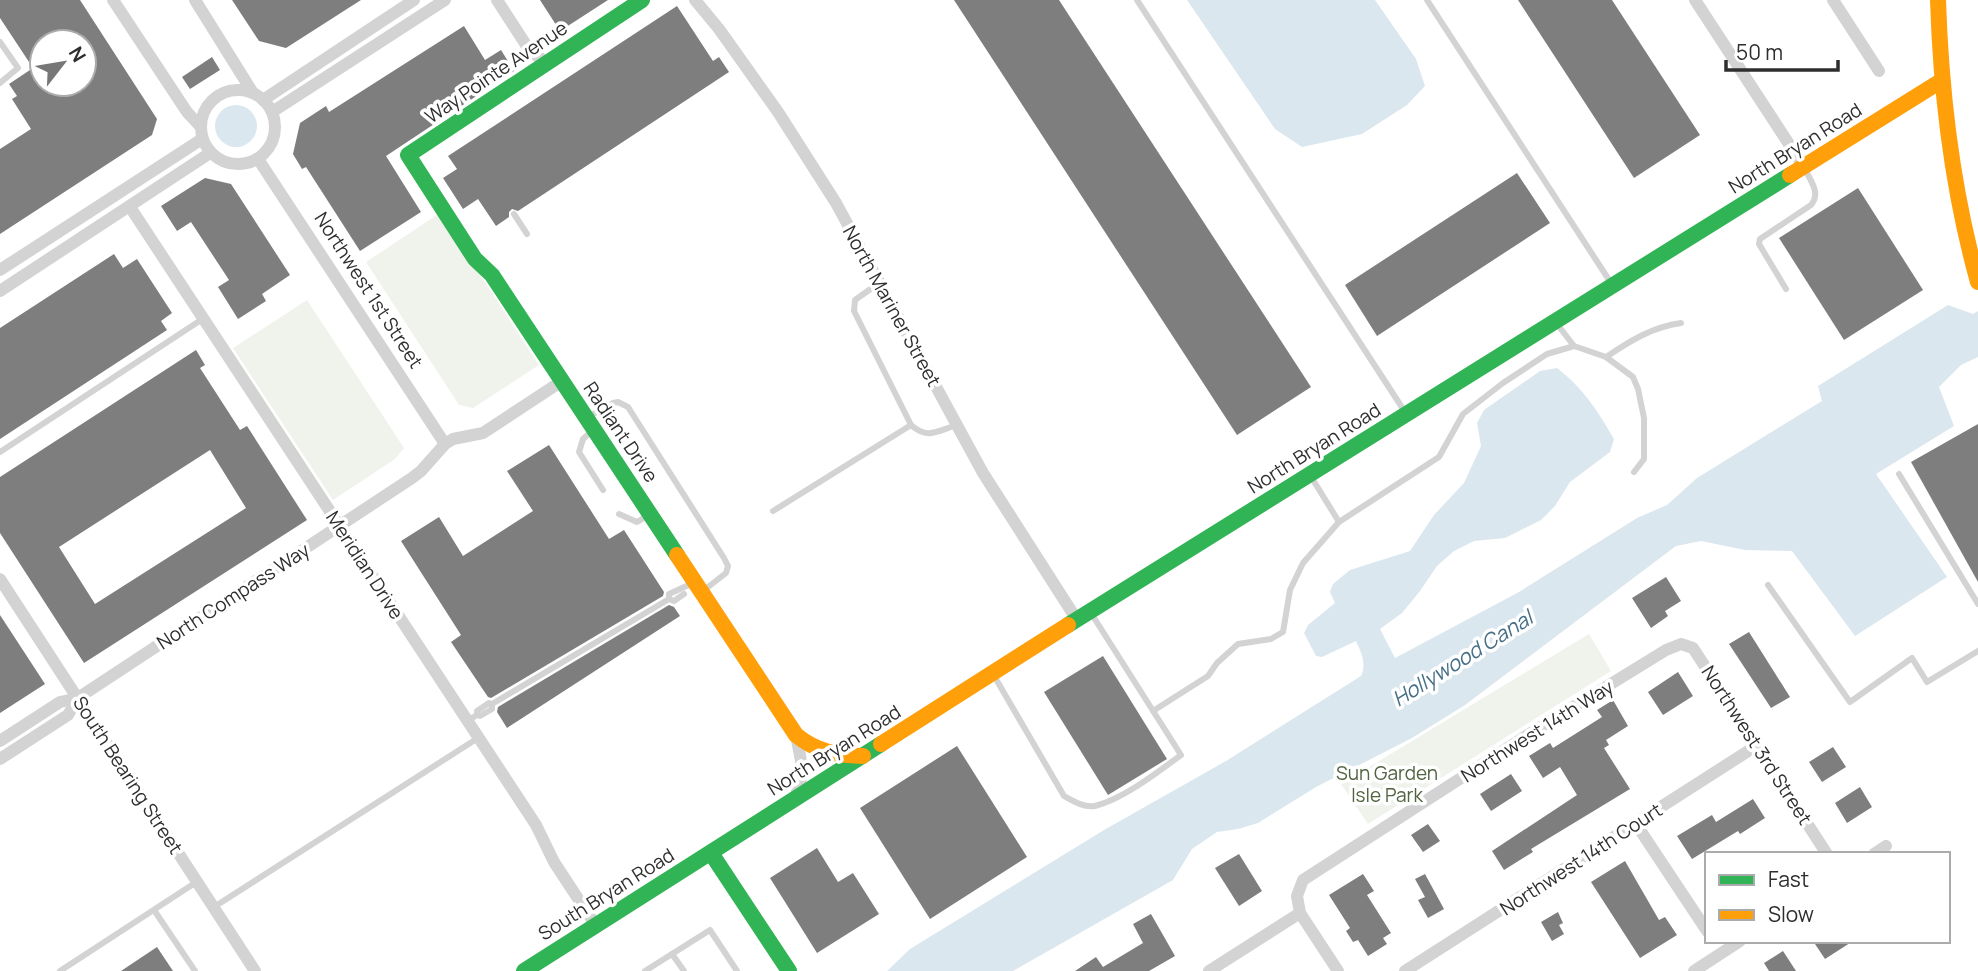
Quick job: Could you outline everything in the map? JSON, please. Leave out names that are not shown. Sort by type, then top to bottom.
[{"type":"street","points":[[113,0],[201,132],[210,153],[218,160],[238,165],[258,159],[266,152],[275,133],[272,111],[258,96],[195,0]]},
{"type":"street","points":[[258,96],[414,0]]},
{"type":"street","points":[[272,111],[445,0]]},
{"type":"street","points":[[497,0],[530,51],[547,63]]},
{"type":"street","name":"Way Pointe Avenue","points":[[408,155],[642,0]]},
{"type":"street","name":"North Mariner Street","points":[[695,0],[778,112],[836,203],[983,473],[1083,616]]},
{"type":"street","points":[[1695,0],[1804,167]]},
{"type":"street","points":[[1833,0],[1879,71]]},
{"type":"street","points":[[1938,0],[1941,80],[1953,174],[1978,282]]},
{"type":"street","name":"North Bryan Road","points":[[711,853],[1083,616],[1941,80]]},
{"type":"street","points":[[201,132],[202,114],[208,103],[218,95],[241,90],[258,96]]},
{"type":"street","points":[[0,270],[201,132]]},
{"type":"street","points":[[0,291],[210,153]]},
{"type":"street","name":"Radiant Drive","points":[[408,155],[475,259],[492,275],[651,514],[691,589],[796,735],[820,753],[863,756]]},
{"type":"street","name":"Northwest 1st Street","points":[[258,159],[445,444]]},
{"type":"street","name":"Meridian Drive","points":[[130,206],[338,526],[472,718],[478,737],[536,825],[554,862],[596,926]]},
{"type":"street","points":[[445,444],[453,439],[483,433],[562,381]]},
{"type":"street","name":"North Compass Way","points":[[78,698],[421,471],[445,444]]},
{"type":"street","name":"South Bearing Street","points":[[0,579],[255,971]]},
{"type":"street","name":"Northwest 3rd Street","points":[[1681,644],[1693,648],[1826,852]]},
{"type":"street","name":"Northwest 14th Way","points":[[1300,913],[1297,896],[1303,880],[1535,730],[1666,650],[1681,644]]},
{"type":"street","points":[[0,741],[60,702],[78,698]]},
{"type":"street","points":[[0,759],[68,715],[78,698]]},
{"type":"street","name":"Radiant Drive","points":[[796,735],[803,771],[796,799]]},
{"type":"street","name":"Northwest 14th Court","points":[[1405,971],[1756,746]]},
{"type":"street","points":[[1636,824],[1705,928]]},
{"type":"street","points":[[1877,852],[1886,846]]},
{"type":"street","points":[[711,853],[789,971]]},
{"type":"street","name":"South Bryan Road","points":[[524,971],[711,853]]},
{"type":"street","points":[[1209,971],[1300,913],[1338,971]]},
{"type":"street","points":[[1715,943],[1722,953]]},
{"type":"street","points":[[1694,971],[1737,943]]},
{"type":"lane","points":[[1137,0],[1407,415]]},
{"type":"lane","points":[[1427,0],[1613,286]]},
{"type":"lane","points":[[0,42],[18,68],[0,83]]},
{"type":"lane","points":[[1786,289],[1759,243],[1760,239],[1816,199],[1817,193],[1804,167]]},
{"type":"lane","points":[[514,214],[527,234]]},
{"type":"lane","points":[[880,282],[855,300],[854,311],[911,425],[921,433],[929,434],[957,425]]},
{"type":"lane","points":[[0,452],[204,318]]},
{"type":"lane","points":[[1556,322],[1574,345],[1606,357],[1633,377],[1644,418],[1644,458],[1634,472]]},
{"type":"lane","points":[[1606,357],[1631,340],[1660,326],[1681,323]]},
{"type":"lane","points":[[1153,710],[1209,676],[1217,663],[1238,644],[1271,639],[1283,632],[1290,590],[1303,563],[1339,522],[1439,457],[1462,414],[1503,383],[1547,354],[1574,345]]},
{"type":"lane","points":[[472,718],[481,716],[492,709],[492,704],[669,599],[669,594],[678,588],[691,589],[726,573],[724,558],[628,407],[618,402],[613,403],[590,424],[579,452],[603,490]]},
{"type":"lane","points":[[773,511],[911,425]]},
{"type":"lane","points":[[1899,474],[1978,604]]},
{"type":"lane","points":[[1310,475],[1339,522]]},
{"type":"lane","points":[[619,514],[637,522],[651,514]]},
{"type":"lane","points":[[1768,585],[1850,702],[1912,659],[1927,682],[1978,651]]},
{"type":"lane","points":[[993,674],[1064,796],[1079,804],[1093,806],[1119,795],[1181,755],[1153,710],[1083,616]]},
{"type":"lane","points":[[214,907],[478,737]]},
{"type":"lane","points":[[60,971],[198,881]]},
{"type":"lane","points":[[154,910],[195,971]]},
{"type":"lane","points":[[645,971],[710,930],[737,971]]},
{"type":"lane","points":[[672,954],[684,971]]},
{"type":"green space","points":[[440,213],[539,365],[473,408],[459,405],[366,262]]},
{"type":"green space","points":[[307,300],[404,448],[395,459],[333,500],[233,348]]},
{"type":"green space","name":"Sun Garden Isle Park","points":[[1589,634],[1611,671],[1368,824],[1341,784]]},
{"type":"water","points":[[1187,0],[1375,0],[1416,59],[1425,86],[1407,105],[1362,134],[1302,147],[1275,129]]},
{"type":"water","points":[[236,105],[251,111],[257,126],[251,141],[236,147],[221,141],[215,126],[221,111]]},
{"type":"water","name":"Hollywood Canal","points":[[1948,305],[1973,314],[1978,311],[1978,357],[1961,365],[1939,387],[1954,426],[1876,474],[1947,577],[1855,636],[1792,551],[1745,550],[1701,541],[1676,546],[1465,705],[1412,738],[1316,787],[1258,823],[1217,832],[1192,849],[1173,880],[1013,971],[887,971],[910,949],[1104,830],[1226,761],[1361,676],[1363,663],[1356,641],[1322,657],[1316,656],[1304,633],[1308,625],[1335,603],[1330,592],[1333,584],[1350,570],[1410,551],[1434,515],[1464,483],[1481,446],[1477,423],[1484,410],[1540,371],[1557,368],[1582,392],[1614,439],[1610,452],[1570,482],[1555,506],[1541,520],[1505,538],[1474,541],[1454,551],[1437,566],[1402,613],[1380,629],[1395,658],[1519,592],[1637,518],[1667,505],[1697,478],[1822,401],[1818,386]]},
{"type":"building","points":[[0,0],[80,0],[157,119],[152,135],[0,234],[0,149],[31,129],[12,99],[17,96],[9,84],[28,71],[28,98],[98,98],[98,28],[28,28],[28,60],[0,18]]},
{"type":"building","points":[[232,0],[361,0],[286,48],[259,41]]},
{"type":"building","points":[[540,0],[608,0],[560,31]]},
{"type":"building","points":[[954,0],[1059,0],[1311,387],[1237,435]]},
{"type":"building","points":[[1518,0],[1612,0],[1700,135],[1634,178]]},
{"type":"building","points":[[677,6],[713,61],[719,57],[729,72],[518,211],[512,209],[509,217],[496,226],[478,199],[463,209],[443,178],[457,169],[448,156]]},
{"type":"building","points":[[464,26],[485,60],[501,50],[514,71],[386,156],[421,212],[360,251],[306,167],[302,169],[293,154],[300,123],[326,106],[329,112]]},
{"type":"building","points":[[212,57],[220,70],[190,89],[182,77]]},
{"type":"building","points":[[1517,173],[1550,223],[1377,336],[1345,285]]},
{"type":"building","points":[[205,178],[231,184],[290,275],[262,294],[266,301],[238,319],[218,287],[229,280],[191,222],[177,231],[161,206]]},
{"type":"building","points":[[1858,188],[1923,290],[1844,340],[1779,238]]},
{"type":"building","points":[[114,254],[123,268],[137,259],[172,313],[161,321],[167,330],[0,439],[0,328]]},
{"type":"building","points":[[196,350],[205,365],[200,368],[240,430],[247,426],[307,520],[84,663],[0,533],[0,477]],"holes":[[[210,450],[246,508],[95,604],[59,547]]]},
{"type":"building","points":[[1978,424],[1978,582],[1911,462]]},
{"type":"building","points":[[549,445],[609,539],[624,530],[664,592],[663,596],[491,698],[451,642],[461,635],[401,541],[439,517],[463,556],[533,511],[507,471]]},
{"type":"building","points":[[1666,577],[1681,601],[1665,611],[1668,616],[1651,628],[1632,598]]},
{"type":"building","points":[[669,605],[674,607],[680,616],[507,728],[497,712],[498,707]]},
{"type":"building","points":[[0,615],[45,684],[0,713]]},
{"type":"building","points":[[1749,632],[1790,697],[1771,708],[1729,644]]},
{"type":"building","points":[[1103,656],[1167,759],[1108,795],[1044,692]]},
{"type":"building","points":[[1678,672],[1693,696],[1663,715],[1648,692]]},
{"type":"building","points":[[1613,700],[1628,726],[1606,740],[1609,745],[1604,748],[1630,789],[1531,849],[1533,852],[1504,870],[1492,851],[1577,795],[1560,767],[1543,778],[1529,756],[1550,743],[1553,748],[1602,717],[1597,710]]},
{"type":"building","points":[[957,746],[1027,857],[930,919],[860,808]]},
{"type":"building","points":[[1833,747],[1846,767],[1822,782],[1809,762]]},
{"type":"building","points":[[1511,774],[1522,791],[1491,811],[1480,794]]},
{"type":"building","points":[[1860,787],[1872,807],[1847,823],[1835,803]]},
{"type":"building","points":[[1753,799],[1765,818],[1692,859],[1677,836],[1712,815],[1716,822]]},
{"type":"building","points":[[1428,824],[1440,841],[1423,852],[1411,835]]},
{"type":"building","points":[[817,848],[838,882],[853,873],[879,914],[817,953],[770,878]]},
{"type":"building","points":[[1239,854],[1262,891],[1239,906],[1215,868]]},
{"type":"building","points":[[1625,861],[1659,920],[1665,917],[1677,935],[1640,958],[1591,882]]},
{"type":"building","points":[[1363,874],[1374,891],[1367,895],[1391,933],[1383,938],[1387,944],[1368,956],[1358,940],[1353,942],[1346,931],[1350,928],[1329,895]]},
{"type":"building","points":[[1425,874],[1444,909],[1428,918],[1418,900],[1425,897],[1415,879]]},
{"type":"building","points":[[1558,912],[1563,923],[1559,925],[1564,934],[1552,941],[1541,922]]},
{"type":"building","points":[[1151,914],[1175,956],[1149,971],[1075,971],[1096,957],[1103,967],[1143,943],[1133,924]]},
{"type":"building","points":[[1814,943],[1850,943],[1825,959]]},
{"type":"building","points":[[157,947],[173,971],[121,971]]},
{"type":"building","points":[[1783,951],[1796,971],[1769,971],[1764,963]]},
{"type":"traffic: fast","points":[[642,0],[408,155],[475,259],[492,275],[677,555]]},
{"type":"traffic: fast","points":[[1068,625],[1790,175]]},
{"type":"traffic: fast","points":[[524,971],[881,744]]},
{"type":"traffic: fast","points":[[711,853],[789,971]]},
{"type":"traffic: slow","points":[[1938,0],[1949,142],[1961,212],[1978,282]]},
{"type":"traffic: slow","points":[[1790,175],[1941,81]]},
{"type":"traffic: slow","points":[[677,555],[796,735],[827,752],[863,756]]},
{"type":"traffic: slow","points":[[881,744],[1068,625]]}]
